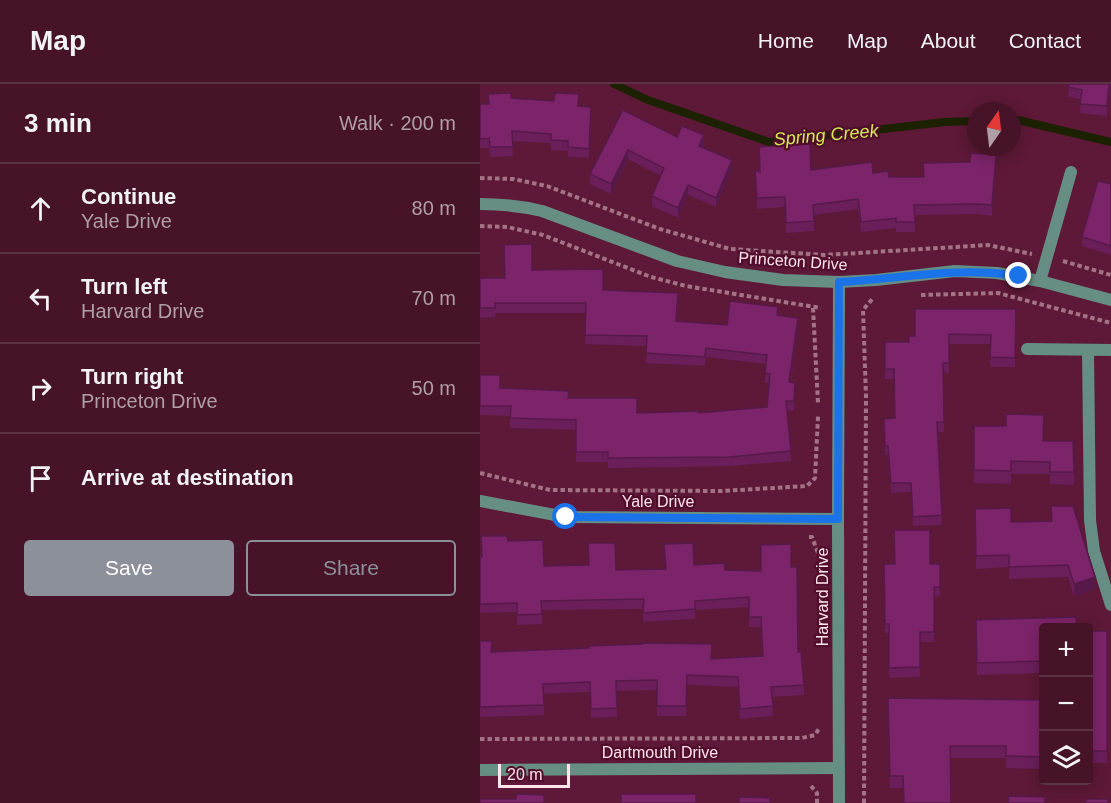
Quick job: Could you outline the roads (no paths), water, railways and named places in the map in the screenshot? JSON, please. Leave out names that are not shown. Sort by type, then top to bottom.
[{"type":"street","points":[[1040,281],[1071,172]]},
{"type":"street","name":"Princeton Drive","points":[[480,204],[519,206],[542,211],[677,261],[725,273],[783,280],[839,282],[955,272],[997,273],[1040,281],[1111,300]]},
{"type":"street","name":"Harvard Drive","points":[[839,282],[839,803]]},
{"type":"street","points":[[1027,349],[1111,350]]},
{"type":"street","points":[[1088,351],[1090,520],[1094,551],[1111,605]]},
{"type":"street","name":"Yale Drive","points":[[480,501],[566,517],[838,519]]},
{"type":"street","name":"Dartmouth Drive","points":[[480,770],[839,768]]},
{"type":"waterway","name":"Spring Creek","points":[[614,84],[648,100],[769,142],[967,121]]},
{"type":"waterway","name":"Spring Creek","points":[[1021,121],[1111,142]]}]
